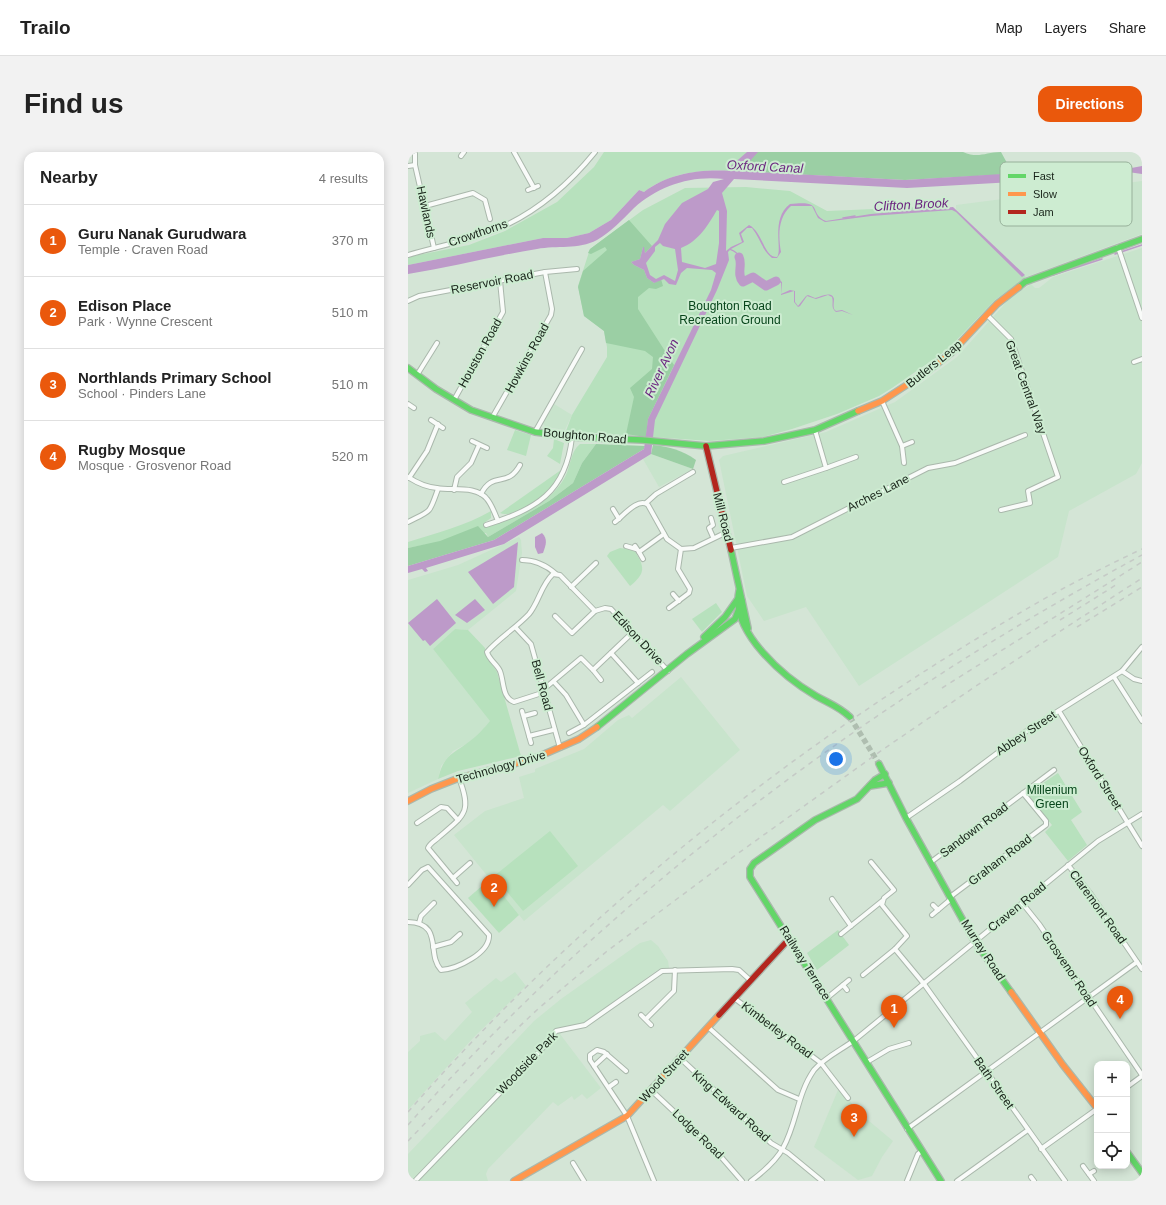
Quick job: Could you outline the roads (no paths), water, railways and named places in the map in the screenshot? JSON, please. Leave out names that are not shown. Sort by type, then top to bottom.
[{"type":"street","name":"Hawlands","points":[[415,152],[415,165],[434,248]]},
{"type":"street","points":[[461,156],[464,152]]},
{"type":"street","points":[[514,152],[534,188]]},
{"type":"street","name":"Crowthorns","points":[[408,255],[470,238],[502,227],[526,213],[566,184],[595,152]]},
{"type":"street","points":[[408,166],[415,165]]},
{"type":"street","points":[[528,190],[538,186]]},
{"type":"street","points":[[425,206],[473,193],[485,200],[490,219]]},
{"type":"street","points":[[483,215],[489,213]]},
{"type":"street","name":"Butlers Leap","points":[[706,446],[764,442],[815,430],[882,401],[925,373],[951,353],[1008,294],[1031,278],[1119,251],[1142,239]]},
{"type":"street","points":[[1119,251],[1142,318]]},
{"type":"street","name":"Reservoir Road","points":[[408,301],[419,296],[545,272],[577,269]]},
{"type":"street","name":"Howkins Road","points":[[492,418],[551,316],[552,309],[545,272]]},
{"type":"street","name":"Houston Road","points":[[454,400],[503,312],[500,281]]},
{"type":"street","name":"Great Central Way","points":[[987,315],[1011,339],[1056,465],[1058,476],[1028,491],[1030,503],[1001,510]]},
{"type":"street","points":[[417,375],[437,344]]},
{"type":"street","points":[[536,432],[576,353],[582,349]]},
{"type":"street","points":[[1134,362],[1142,359]]},
{"type":"street","name":"Boughton Road","points":[[408,368],[471,410],[536,432],[572,437],[642,440],[706,446]]},
{"type":"street","points":[[882,401],[902,446],[904,463]]},
{"type":"street","points":[[408,404],[414,408]]},
{"type":"street","points":[[431,420],[443,428]]},
{"type":"street","points":[[438,424],[427,452],[408,477],[425,486],[438,489],[471,490],[481,494],[490,502],[498,521]]},
{"type":"street","points":[[815,430],[826,468]]},
{"type":"street","name":"Arches Lane","points":[[731,548],[792,537],[928,468],[955,463],[1025,435]]},
{"type":"street","points":[[486,525],[535,504],[550,492],[565,470],[569,458],[572,437]]},
{"type":"street","points":[[472,442],[487,448]]},
{"type":"street","points":[[902,446],[912,442]]},
{"type":"street","points":[[454,490],[457,477],[471,463],[479,445]]},
{"type":"street","name":"Mill Road","points":[[706,446],[731,548],[740,589],[740,600]]},
{"type":"street","points":[[784,482],[856,457]]},
{"type":"street","points":[[481,494],[488,483],[495,480],[508,479],[514,475],[520,465]]},
{"type":"street","points":[[615,522],[638,504],[642,502],[646,503],[656,494],[693,472]]},
{"type":"street","points":[[408,522],[429,511],[432,507],[438,489]]},
{"type":"street","points":[[646,503],[664,534],[672,544],[681,549],[694,548],[727,532]]},
{"type":"street","points":[[613,509],[619,519]]},
{"type":"street","name":"Mill Road","points":[[711,518],[713,525],[709,528],[714,537]]},
{"type":"street","points":[[638,552],[664,534]]},
{"type":"street","points":[[626,546],[633,548],[638,552]]},
{"type":"street","points":[[635,546],[643,559]]},
{"type":"street","points":[[669,608],[690,592],[690,589],[678,570],[681,549]]},
{"type":"street","name":"Edison Drive","points":[[522,560],[529,558],[560,575],[595,611],[605,608],[611,609],[668,671]]},
{"type":"street","points":[[571,587],[596,563]]},
{"type":"street","points":[[556,574],[553,574],[545,583],[533,608],[516,628],[487,652],[500,670],[506,696],[509,700],[514,702],[545,690],[581,658],[601,680]]},
{"type":"street","points":[[673,594],[679,601]]},
{"type":"street","points":[[740,600],[742,612],[741,621]]},
{"type":"street","name":"Technology Drive","points":[[408,802],[431,789],[460,778],[534,759],[560,748],[598,727],[668,671],[724,618],[740,600]]},
{"type":"street","points":[[555,616],[572,633],[595,611]]},
{"type":"street","points":[[724,618],[742,612]]},
{"type":"street","points":[[742,612],[748,624],[748,628]]},
{"type":"street","name":"Technology Drive","points":[[687,654],[742,612]]},
{"type":"street","points":[[735,618],[741,621],[748,628],[765,655],[787,677],[817,697],[839,707],[850,717]]},
{"type":"street","name":"Bell Road","points":[[516,628],[531,644],[545,690],[553,730],[560,748]]},
{"type":"street","points":[[593,670],[633,632]]},
{"type":"street","name":"Abbey Street","points":[[906,818],[960,781],[1028,730],[1114,677],[1122,671],[1142,647]]},
{"type":"street","points":[[611,654],[638,683]]},
{"type":"street","points":[[1122,671],[1134,679],[1142,681]]},
{"type":"street","points":[[569,733],[593,720],[652,672]]},
{"type":"street","points":[[1114,677],[1142,721]]},
{"type":"street","points":[[554,682],[566,695],[584,725]]},
{"type":"street","points":[[522,710],[531,743]]},
{"type":"street","name":"Oxford Street","points":[[1059,711],[1142,846]]},
{"type":"street","points":[[524,716],[535,713]]},
{"type":"street","points":[[529,736],[553,730]]},
{"type":"street","points":[[870,786],[887,779],[879,764]]},
{"type":"street","name":"Sandown Road","points":[[931,862],[1054,770]]},
{"type":"street","points":[[457,883],[428,848],[458,820],[465,810],[467,801],[460,778]]},
{"type":"street","name":"Murray Road","points":[[887,779],[906,818],[975,942],[1094,1105]]},
{"type":"street","name":"Railway Terrace","points":[[887,779],[870,786],[858,798],[842,808],[815,820],[754,863],[750,869],[750,877],[941,1181]]},
{"type":"street","name":"Graham Road","points":[[932,915],[951,898],[1046,825],[1046,822],[1023,793]]},
{"type":"street","points":[[418,823],[441,807],[447,808],[458,820]]},
{"type":"street","name":"Craven Road","points":[[821,1063],[854,1041],[1023,904],[1104,836],[1142,814]]},
{"type":"street","points":[[841,934],[894,890],[871,862]]},
{"type":"street","points":[[453,878],[470,864]]},
{"type":"street","name":"Claremont Road","points":[[1068,865],[1090,893],[1142,969]]},
{"type":"street","points":[[408,885],[422,870],[428,867],[489,934],[489,940],[486,946],[470,960],[450,969],[439,969],[430,932],[426,926],[419,923],[408,922]]},
{"type":"street","points":[[832,899],[851,926]]},
{"type":"street","points":[[863,975],[907,936],[882,905],[882,901]]},
{"type":"street","points":[[419,923],[421,916],[434,903]]},
{"type":"street","name":"Grosvenor Road","points":[[1023,904],[1039,924],[1142,1075]]},
{"type":"street","points":[[933,905],[938,910]]},
{"type":"street","points":[[434,947],[451,942],[460,934]]},
{"type":"street","name":"Wood Street","points":[[514,1181],[627,1116],[789,939]]},
{"type":"street","name":"Bath Street","points":[[895,948],[924,984],[1065,1181]]},
{"type":"street","points":[[907,1129],[986,1070],[1137,962]]},
{"type":"street","points":[[646,1019],[674,991],[675,970]]},
{"type":"street","name":"Woodside Park","points":[[415,1181],[541,1050],[556,1031],[585,1025],[662,971],[739,970],[750,980]]},
{"type":"street","points":[[827,998],[849,980]]},
{"type":"street","points":[[843,985],[847,990]]},
{"type":"street","name":"Kimberley Road","points":[[734,998],[821,1063],[848,1098]]},
{"type":"street","points":[[641,1014],[651,1025]]},
{"type":"street","points":[[708,1028],[778,1090],[799,1099]]},
{"type":"street","points":[[867,1062],[889,1049],[907,1044],[908,1049]]},
{"type":"street","points":[[626,1071],[607,1054],[597,1050],[590,1055],[590,1060],[627,1116],[654,1181]]},
{"type":"street","points":[[594,1066],[607,1054]]},
{"type":"street","name":"King Edward Road","points":[[680,1058],[771,1142],[783,1149],[822,1181]]},
{"type":"street","points":[[751,1181],[769,1165],[783,1149],[799,1099],[814,1071],[821,1063]]},
{"type":"street","points":[[1130,1085],[1142,1075]]},
{"type":"street","points":[[609,1087],[616,1082]]},
{"type":"street","name":"Lodge Road","points":[[651,1090],[714,1150],[742,1181]]},
{"type":"street","points":[[1041,1149],[1094,1111]]},
{"type":"street","points":[[957,1181],[1028,1130]]},
{"type":"street","points":[[907,1181],[918,1154],[922,1151]]},
{"type":"street","points":[[1130,1156],[1142,1173]]},
{"type":"street","points":[[573,1164],[584,1181]]},
{"type":"street","points":[[1083,1166],[1094,1181]]},
{"type":"street","points":[[1089,1174],[1094,1170]]},
{"type":"street","points":[[1031,1177],[1034,1181]]},
{"type":"waterway","name":"Clifton Brook","points":[[843,218],[855,216]]},
{"type":"waterway","name":"Clifton Brook","points":[[1115,254],[1142,245]]},
{"type":"waterway","points":[[739,257],[740,276],[743,282],[753,277],[766,286],[776,281]]},
{"type":"waterway","name":"Clifton Brook","points":[[1053,275],[1102,259]]},
{"type":"tunnel","points":[[850,717],[879,764]]},
{"type":"railway","points":[[408,1112],[475,1039],[544,969],[617,902],[693,839],[771,778],[851,720],[934,665],[1048,597],[1142,549]]},
{"type":"railway","points":[[408,1125],[487,1040],[571,958],[659,881],[750,808],[844,739],[941,674],[1041,612],[1142,555]]},
{"type":"railway","points":[[942,688],[1142,562]]},
{"type":"railway","points":[[408,1141],[504,1041],[539,1008],[606,952],[733,857],[885,748],[976,686],[1142,578]]},
{"type":"railway","points":[[1060,620],[1119,583]]},
{"type":"railway","points":[[1077,627],[1142,587]]},
{"type":"place","name":"Edison Place","points":[[494,907]]},
{"type":"place","name":"Rugby Mosque","points":[[1120,1019]]},
{"type":"place","name":"Guru Nanak Gurudwara","points":[[894,1028]]},
{"type":"place","name":"Northlands Primary School","points":[[854,1137]]},
{"type":"water label","name":"Oxford Canal","points":[[765,166]]},
{"type":"water label","name":"River Avon","points":[[661,368]]},
{"type":"park label","name":"Boughton Road Recreation Ground","points":[[730,313]]},
{"type":"park label","name":"Millenium Green","points":[[1052,797]]}]
